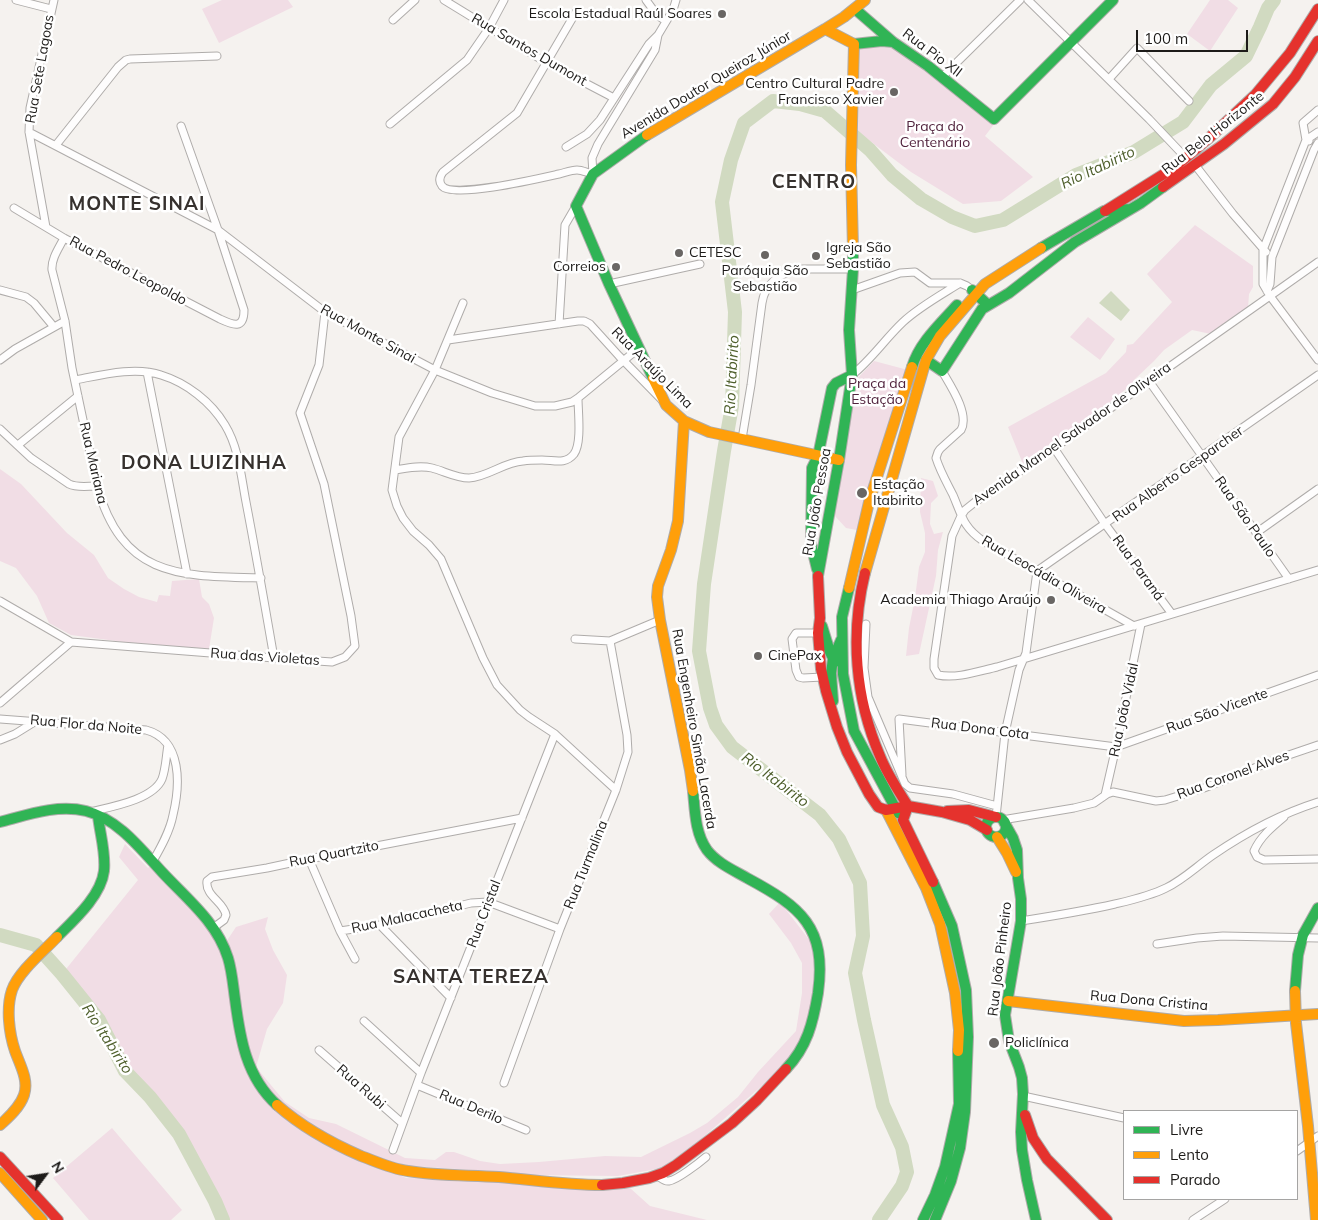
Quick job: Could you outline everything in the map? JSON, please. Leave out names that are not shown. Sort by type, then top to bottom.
[{"type":"street","points":[[16,0],[33,2],[51,8]]},
{"type":"street","name":"Rua Sete Lagoas","points":[[46,227],[29,132],[30,108],[54,0]]},
{"type":"street","points":[[393,20],[415,0]]},
{"type":"street","name":"Rua Santos Dumont","points":[[444,0],[547,63],[614,98]]},
{"type":"street","points":[[390,124],[467,60],[489,28],[504,0]]},
{"type":"street","points":[[646,0],[657,15],[666,21]]},
{"type":"street","points":[[566,147],[590,131],[600,120],[649,44],[658,35],[673,10],[676,0]]},
{"type":"street","name":"Avenida Doutor Queiroz Júnior","points":[[576,206],[592,174],[642,138],[825,29],[854,4],[865,0]]},
{"type":"street","points":[[942,77],[1020,0]]},
{"type":"street","points":[[1028,0],[1186,158]]},
{"type":"street","points":[[1071,42],[1113,0]]},
{"type":"street","name":"Rua Pio XII","points":[[854,4],[894,42],[942,77],[994,119],[1071,42]]},
{"type":"street","points":[[923,1220],[945,1167],[959,1104],[959,1030],[956,993],[940,924],[926,888],[886,809],[854,731],[843,674],[842,636],[842,617],[869,502],[914,360],[930,336],[973,292],[995,276],[1104,211],[1186,158],[1255,95],[1274,74],[1318,9]]},
{"type":"street","points":[[576,12],[517,113],[444,172],[440,176],[441,186],[452,190],[468,190],[493,187],[578,170],[592,174],[592,158],[598,144],[655,50],[658,35]]},
{"type":"street","points":[[825,29],[854,44],[882,41],[894,42]]},
{"type":"street","name":"Rua Belo Horizonte","points":[[942,371],[982,309],[1010,293],[1075,242],[1158,192],[1224,144],[1273,104],[1296,77],[1318,41]]},
{"type":"street","name":"Rua João Pessoa","points":[[818,572],[839,460],[852,376],[849,330],[853,269],[851,160],[854,44]]},
{"type":"street","points":[[1108,79],[1137,48],[1189,101]]},
{"type":"street","points":[[56,145],[118,67],[126,60],[217,56]]},
{"type":"street","points":[[1318,110],[1303,123],[1306,140],[1263,250],[1263,284],[1268,294],[1318,360]]},
{"type":"street","points":[[181,126],[218,230]]},
{"type":"street","name":"Rua Monte Sinai","points":[[29,132],[218,230],[325,312],[435,370],[492,393],[535,406],[555,406],[572,402],[638,348]]},
{"type":"street","points":[[1306,140],[1318,132]]},
{"type":"street","points":[[1268,294],[1272,257],[1317,144],[1306,140]]},
{"type":"street","points":[[1195,165],[1263,250],[1272,257]]},
{"type":"street","points":[[576,206],[609,284],[666,405]]},
{"type":"street","points":[[559,324],[565,226],[576,206]]},
{"type":"street","name":"Rua Pedro Leopoldo","points":[[14,208],[64,238],[234,325],[242,321],[244,310],[218,230]]},
{"type":"street","points":[[1075,242],[1104,211],[1130,210]]},
{"type":"street","name":"Rua Mariana","points":[[64,238],[52,265],[65,321],[96,486],[102,505],[116,532],[129,547],[151,564],[169,571],[212,577],[261,578]]},
{"type":"street","name":"Avenida Manoel Salvador de Oliveira","points":[[1318,262],[1268,294],[965,510],[952,536],[934,668],[938,674],[943,676],[997,667],[1318,570]]},
{"type":"street","points":[[609,284],[700,264]]},
{"type":"street","points":[[739,439],[751,385],[763,296],[769,284],[798,269],[853,269]]},
{"type":"street","points":[[852,290],[900,273],[915,272],[930,283],[960,283],[967,286],[988,305]]},
{"type":"street","points":[[852,376],[902,323],[960,283]]},
{"type":"street","points":[[0,290],[26,297],[34,303],[54,327]]},
{"type":"street","points":[[908,806],[880,756],[870,729],[861,696],[856,625],[862,587],[926,360],[940,336],[973,292]]},
{"type":"street","points":[[464,303],[435,370],[399,437],[392,490],[403,518],[413,531],[441,559],[483,658],[497,685],[520,710],[554,734],[616,790]]},
{"type":"street","name":"Rua das Violetas","points":[[0,602],[71,642],[332,662],[345,657],[355,646],[351,616],[324,484],[300,412],[319,366],[325,312]]},
{"type":"street","points":[[0,360],[65,321]]},
{"type":"street","name":"Rua Araújo Lima","points":[[448,340],[584,321],[590,324],[623,361],[684,421],[710,432],[839,460]]},
{"type":"street","points":[[926,360],[942,371],[961,408],[964,421],[961,430],[940,449],[936,458],[961,516]]},
{"type":"street","points":[[75,380],[118,372],[147,372],[161,375],[191,389],[202,397],[219,416],[226,426],[235,448],[261,578],[274,658]]},
{"type":"street","points":[[147,372],[187,574]]},
{"type":"street","name":"Rua Alberto Gesparcher","points":[[1037,571],[1318,375]]},
{"type":"street","name":"Rua João Pessoa","points":[[818,572],[811,544],[812,468],[818,456],[832,388],[836,383],[852,376]]},
{"type":"street","name":"Rua São Paulo","points":[[1148,381],[1289,579]]},
{"type":"street","points":[[18,445],[78,396]]},
{"type":"street","points":[[395,470],[412,467],[432,468],[462,478],[470,478],[478,477],[511,463],[521,461],[544,460],[560,462],[574,454],[578,444],[578,398]]},
{"type":"street","name":"Rua Engenheiro Simão Lacerda","points":[[0,822],[53,810],[70,809],[94,814],[124,833],[202,914],[213,928],[225,950],[230,964],[242,1048],[252,1075],[281,1109],[306,1128],[336,1145],[396,1169],[423,1173],[482,1175],[556,1184],[607,1185],[658,1176],[729,1126],[796,1058],[810,1029],[817,1000],[819,974],[818,944],[814,932],[807,922],[787,903],[721,863],[710,854],[698,833],[690,770],[660,620],[658,597],[658,586],[674,541],[678,520],[684,421]]},
{"type":"street","points":[[0,429],[32,458],[69,484],[80,487],[96,486]]},
{"type":"street","name":"Rua Paraná","points":[[1054,448],[1106,524],[1172,614]]},
{"type":"street","points":[[1256,534],[1318,489]]},
{"type":"street","name":"Rua Leocádia Oliveira","points":[[961,516],[976,536],[1137,625]]},
{"type":"street","points":[[1018,878],[1017,850],[1013,838],[1001,820],[998,806],[1005,733],[1019,670],[1026,654],[1037,571]]},
{"type":"street","points":[[818,572],[820,618],[818,633],[823,677],[834,718],[847,752],[869,794],[886,809],[903,820],[952,926],[966,990],[968,1036],[966,1112],[960,1148],[951,1181],[935,1220]]},
{"type":"street","points":[[820,618],[833,659],[843,674]]},
{"type":"street","points":[[575,640],[610,641],[660,620]]},
{"type":"street","points":[[866,624],[864,668],[868,697],[905,784],[910,788],[953,794],[998,806]]},
{"type":"street","name":"Rua João Vidal","points":[[1105,795],[1116,747],[1137,625]]},
{"type":"street","points":[[818,633],[796,634],[792,639],[796,670],[799,677],[823,677]]},
{"type":"street","points":[[834,718],[833,659],[842,636]]},
{"type":"street","name":"Rua Turmalina","points":[[504,1083],[560,929],[626,762],[629,745],[610,641]]},
{"type":"street","points":[[0,703],[71,642]]},
{"type":"street","name":"Rua São Vicente","points":[[1116,747],[1318,675]]},
{"type":"street","name":"Rua Flor da Noite","points":[[0,719],[146,730],[159,734],[168,744]]},
{"type":"street","name":"Rua Dona Cota","points":[[902,775],[899,719],[1116,747]]},
{"type":"street","points":[[0,740],[15,734],[36,721]]},
{"type":"street","name":"Rua Cristal","points":[[393,1150],[421,1073],[554,734]]},
{"type":"street","points":[[0,1126],[21,1102],[26,1089],[25,1080],[13,1045],[9,1020],[10,997],[14,986],[26,970],[85,908],[98,890],[104,874],[104,857],[94,814],[132,800],[158,785],[164,771],[168,744]]},
{"type":"street","points":[[152,861],[162,846],[173,817],[177,784],[176,759],[168,744]]},
{"type":"street","name":"Rua Coronel Alves","points":[[1001,820],[1074,808],[1094,802],[1105,795],[1116,792],[1146,799],[1165,800],[1204,788],[1318,745]]},
{"type":"street","points":[[1021,921],[1093,909],[1140,898],[1160,891],[1174,884],[1213,855],[1250,832],[1290,812],[1318,802]]},
{"type":"street","points":[[903,820],[908,806]]},
{"type":"street","points":[[886,809],[908,806],[942,812],[970,820],[986,830],[990,835],[997,837],[1005,832],[1006,825],[1001,820],[969,810],[942,812]]},
{"type":"street","points":[[1290,812],[1268,831],[1256,848],[1255,854],[1264,860],[1318,859]]},
{"type":"street","name":"Rua Quartzito","points":[[213,928],[224,920],[226,915],[224,909],[210,893],[206,883],[209,879],[522,818]]},
{"type":"street","points":[[986,830],[990,819],[1001,820]]},
{"type":"street","points":[[997,837],[1014,865],[1018,878]]},
{"type":"street","points":[[309,858],[340,931],[355,959]]},
{"type":"street","name":"Rua João Pinheiro","points":[[1018,878],[1021,899],[1021,921],[1005,1015],[1011,1049],[1022,1073],[1022,1148],[1036,1220]]},
{"type":"street","name":"Rua Malacacheta","points":[[340,931],[488,902],[560,929]]},
{"type":"street","points":[[1316,1215],[1314,1139],[1295,1014],[1298,957],[1303,938],[1318,908]]},
{"type":"street","points":[[380,924],[451,998]]},
{"type":"street","points":[[1157,944],[1223,936],[1318,938]]},
{"type":"street","name":"Rua Dona Cristina","points":[[1008,1001],[1184,1021],[1318,1014]]},
{"type":"street","points":[[364,1021],[421,1073]]},
{"type":"street","name":"Rua Rubi","points":[[319,1050],[402,1123]]},
{"type":"street","name":"Rua Derilo","points":[[417,1085],[526,1130]]},
{"type":"street","points":[[1108,1220],[1047,1159],[1038,1147],[1030,1133],[1023,1100],[1123,1118]]},
{"type":"street","points":[[1298,1149],[1314,1139]]},
{"type":"street","points":[[1022,1148],[1038,1147]]},
{"type":"street","points":[[0,1157],[58,1220]]},
{"type":"street","points":[[658,1176],[668,1182],[706,1157]]},
{"type":"street","points":[[0,1173],[42,1220]]},
{"type":"street","points":[[1193,1220],[1223,1200]]},
{"type":"green space","points":[[222,0],[288,0],[293,7],[219,43],[202,9]]},
{"type":"green space","points":[[1210,0],[1228,0],[1238,8],[1210,51],[1187,34]]},
{"type":"green space","name":"Praça do Centenário","points":[[893,47],[995,123],[985,136],[1033,177],[1001,201],[963,204],[911,172],[858,132],[860,48]]},
{"type":"green space","points":[[1195,225],[1253,266],[1253,287],[1249,294],[1248,308],[1211,334],[1192,330],[1164,350],[1132,384],[1109,403],[1023,464],[1008,427],[1106,373],[1126,352],[1127,345],[1133,344],[1172,302],[1147,274]]},
{"type":"green space","points":[[1088,317],[1115,339],[1100,360],[1070,337]]},
{"type":"green space","name":"Praça da Estação","points":[[874,361],[908,370],[857,530],[846,528],[834,515],[855,381]]},
{"type":"green space","points":[[0,469],[21,484],[67,533],[94,555],[108,578],[124,589],[139,597],[157,602],[159,595],[170,596],[172,581],[199,579],[202,597],[209,604],[214,618],[209,649],[146,645],[71,635],[49,623],[37,596],[16,568],[0,561]]},
{"type":"green space","points":[[921,478],[933,481],[938,496],[931,503],[930,524],[934,534],[943,532],[938,550],[936,576],[919,654],[906,656],[919,567],[925,552],[925,533],[920,512]]},
{"type":"green space","points":[[125,844],[148,868],[152,864],[226,942],[236,927],[268,917],[265,929],[273,950],[287,975],[283,1003],[267,1029],[256,1067],[285,1102],[309,1118],[336,1124],[405,1158],[435,1160],[446,1152],[454,1152],[480,1161],[500,1164],[605,1156],[641,1157],[707,1123],[738,1097],[796,1031],[802,993],[802,963],[791,943],[769,914],[780,902],[814,946],[813,997],[804,1041],[788,1063],[700,1140],[662,1168],[618,1176],[522,1175],[412,1166],[370,1157],[335,1137],[318,1130],[338,1147],[406,1178],[484,1180],[558,1187],[630,1188],[650,1206],[707,1220],[223,1220],[215,1201],[179,1134],[150,1097],[125,1071],[99,1020],[62,974],[138,880],[119,857]]},
{"type":"green space","points":[[112,1128],[182,1210],[171,1220],[89,1220],[53,1178]]},
{"type":"shaded area","points":[[1111,291],[1130,310],[1121,321],[1099,303]]},
{"type":"waterway","name":"Rio Itabirito","points":[[879,1220],[902,1186],[907,1172],[902,1147],[883,1105],[855,973],[863,936],[860,883],[839,839],[820,815],[732,747],[716,725],[710,708],[699,651],[704,584],[732,406],[735,312],[722,202],[731,160],[744,123],[773,101],[800,104],[825,111],[870,150],[892,175],[921,199],[952,217],[975,226],[1003,220],[1076,175],[1134,152],[1183,122],[1211,85],[1246,56],[1268,8],[1274,0]]},
{"type":"waterway","name":"Rio Itabirito","points":[[0,935],[36,945],[99,1020],[125,1071],[150,1097],[179,1134],[215,1201],[223,1220]]},
{"type":"traffic: fast","points":[[855,9],[893,42],[928,66],[994,119],[1113,0]]},
{"type":"traffic: fast","points":[[854,44],[882,41],[893,42]]},
{"type":"traffic: fast","points":[[647,135],[593,174],[576,206],[609,284],[653,378]]},
{"type":"traffic: fast","points":[[926,360],[942,371],[982,309],[1009,293],[1075,242],[1141,203],[1163,187]]},
{"type":"traffic: fast","points":[[1041,248],[1104,211],[1130,209]]},
{"type":"traffic: fast","points":[[818,576],[852,375],[849,330],[853,249]]},
{"type":"traffic: fast","points":[[972,290],[988,305]]},
{"type":"traffic: fast","points":[[912,367],[925,342],[957,305]]},
{"type":"traffic: fast","points":[[817,569],[811,544],[812,468],[818,456],[832,388],[836,383],[852,375]]},
{"type":"traffic: fast","points":[[849,588],[842,617],[843,674],[854,731],[898,813]]},
{"type":"traffic: fast","points":[[822,626],[835,662]]},
{"type":"traffic: fast","points":[[833,701],[831,673],[833,659],[841,640]]},
{"type":"traffic: fast","points":[[693,791],[698,829],[707,850],[726,866],[782,899],[796,910],[814,935],[820,970],[816,1004],[804,1043],[786,1069]]},
{"type":"traffic: fast","points":[[0,822],[42,811],[75,809],[98,815],[118,827],[137,844],[200,911],[223,945],[228,958],[239,1028],[246,1056],[258,1082],[277,1105]]},
{"type":"traffic: fast","points":[[57,937],[86,907],[102,880],[104,857],[98,816]]},
{"type":"traffic: fast","points":[[996,817],[1003,820],[1006,827],[1003,834],[996,837],[989,834],[986,827],[989,820],[996,817]]},
{"type":"traffic: fast","points":[[1004,822],[1017,850],[1021,899],[1021,921],[1005,1015],[1009,1041],[1022,1078],[1022,1150],[1036,1220]]},
{"type":"traffic: fast","points":[[933,882],[952,926],[966,990],[968,1037],[965,1112],[960,1148],[951,1181],[935,1220]]},
{"type":"traffic: fast","points":[[1295,991],[1298,955],[1303,935],[1318,908]]},
{"type":"traffic: fast","points":[[923,1220],[945,1167],[959,1104],[958,1051]]},
{"type":"traffic: slow","points":[[647,135],[825,29],[865,0]]},
{"type":"traffic: slow","points":[[825,29],[854,44]]},
{"type":"traffic: slow","points":[[853,249],[851,165],[854,44]]},
{"type":"traffic: slow","points":[[865,573],[926,360],[940,336],[985,284],[1041,248]]},
{"type":"traffic: slow","points":[[849,588],[869,502],[912,367]]},
{"type":"traffic: slow","points":[[653,378],[666,405],[684,421],[709,432],[839,460]]},
{"type":"traffic: slow","points":[[684,421],[678,521],[671,550],[658,586],[657,597],[693,791]]},
{"type":"traffic: slow","points":[[886,810],[926,888],[940,924],[955,993],[959,1030],[958,1051]]},
{"type":"traffic: slow","points":[[997,837],[1016,872]]},
{"type":"traffic: slow","points":[[0,1125],[17,1108],[25,1089],[25,1078],[15,1051],[10,1029],[9,1005],[12,990],[20,976],[57,937]]},
{"type":"traffic: slow","points":[[1295,991],[1296,1023],[1308,1126],[1316,1220]]},
{"type":"traffic: slow","points":[[1008,1001],[1184,1021],[1318,1014]]},
{"type":"traffic: slow","points":[[277,1105],[296,1120],[328,1140],[361,1156],[396,1169],[431,1174],[602,1185]]},
{"type":"traffic: slow","points":[[0,1173],[42,1220]]},
{"type":"traffic: jam","points":[[1105,211],[1175,167],[1255,95],[1290,53],[1318,9]]},
{"type":"traffic: jam","points":[[1163,187],[1224,144],[1273,104],[1295,77],[1318,41]]},
{"type":"traffic: jam","points":[[865,573],[860,596],[857,642],[860,689],[865,712],[883,763],[908,806],[903,820],[933,882]]},
{"type":"traffic: jam","points":[[818,576],[820,618],[818,633],[821,669],[826,691],[847,752],[869,794],[878,807],[886,810],[908,806],[942,812],[970,820],[987,830]]},
{"type":"traffic: jam","points":[[947,811],[969,810],[996,817]]},
{"type":"traffic: jam","points":[[602,1185],[649,1178],[663,1173],[676,1165],[732,1123],[786,1069]]},
{"type":"traffic: jam","points":[[1025,1115],[1033,1138],[1047,1159],[1107,1220]]},
{"type":"traffic: jam","points":[[0,1157],[58,1220]]},
{"type":"place","name":"Escola Estadual Raúl Soares","points":[[722,14]]},
{"type":"place","name":"Centro Cultural Padre Francisco Xavier","points":[[894,92]]},
{"type":"place","name":"CETESC","points":[[679,253]]},
{"type":"place","name":"Paróquia São Sebastião","points":[[765,255]]},
{"type":"place","name":"Igreja São Sebastião","points":[[816,256]]},
{"type":"place","name":"Correios","points":[[616,267]]},
{"type":"place","name":"Estação Itabirito","points":[[862,493]]},
{"type":"place","name":"Academia Thiago Araújo","points":[[1051,600]]},
{"type":"place","name":"CinePax","points":[[758,656]]},
{"type":"place","name":"Policlínica","points":[[994,1043]]},
{"type":"district","name":"CENTRO","points":[[814,182]]},
{"type":"district","name":"MONTE SINAI","points":[[137,204]]},
{"type":"district","name":"DONA LUIZINHA","points":[[204,463]]},
{"type":"district","name":"SANTA TEREZA","points":[[471,977]]}]
